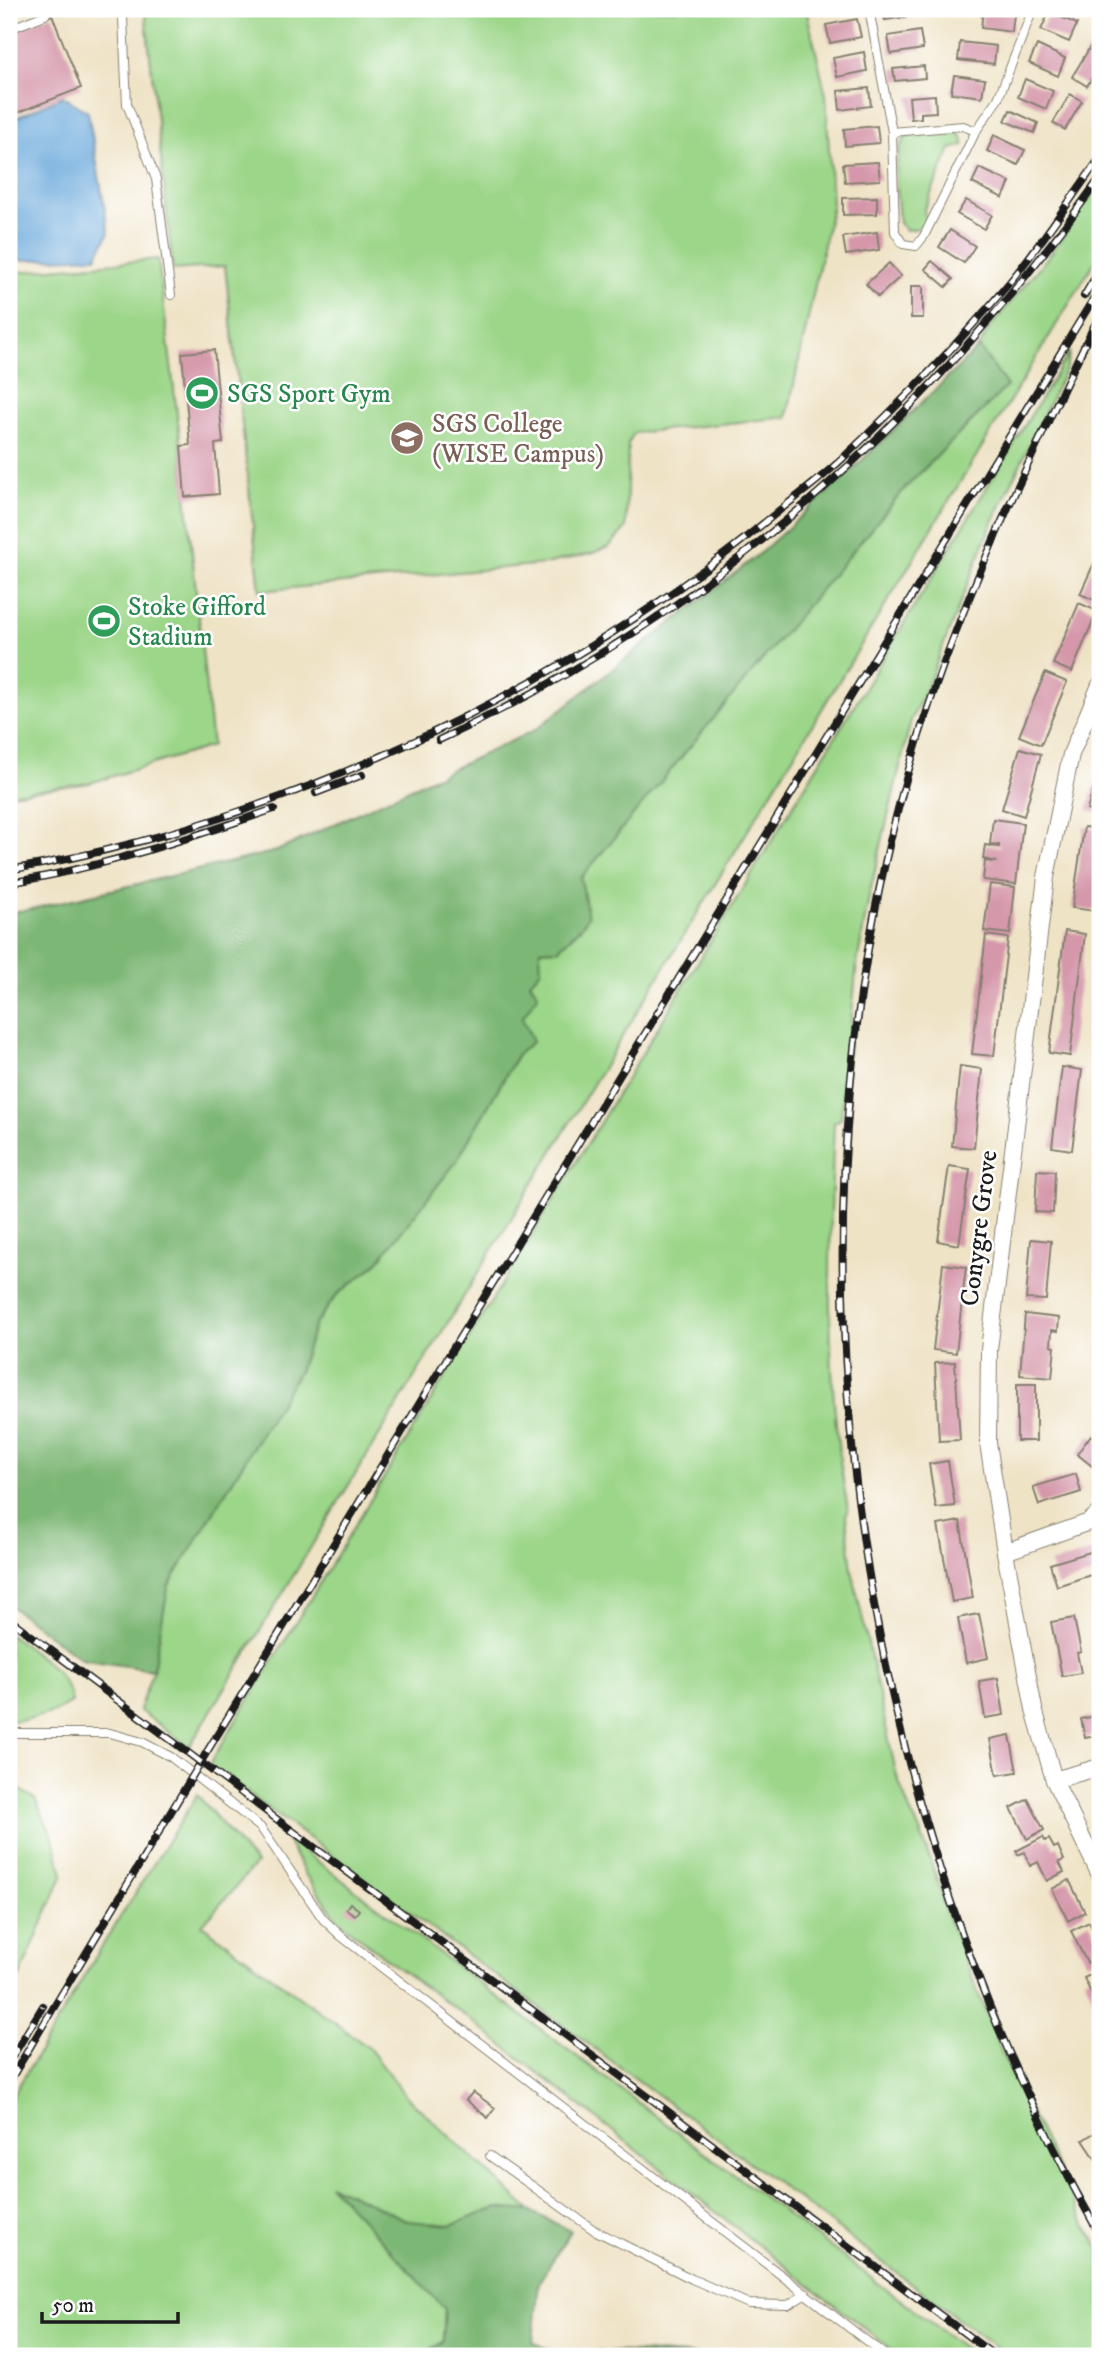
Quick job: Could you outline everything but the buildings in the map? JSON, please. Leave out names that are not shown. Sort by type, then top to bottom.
[{"type":"street","name":"Conygre Grove","points":[[1100,685],[1072,754],[1046,877],[989,1350],[988,1443],[1034,1709],[1054,1780],[1100,1875]]},
{"type":"street","points":[[1005,1552],[1089,1522],[1100,1512]]},
{"type":"street","points":[[1054,1780],[1100,1767]]},
{"type":"lane","points":[[9,29],[44,15],[49,9]]},
{"type":"lane","points":[[120,9],[127,104],[156,179],[171,295]]},
{"type":"lane","points":[[869,9],[892,132],[895,232],[903,244],[916,247],[976,131],[998,99],[1033,9]]},
{"type":"lane","points":[[892,132],[963,126],[976,131]]},
{"type":"lane","points":[[9,1733],[110,1732],[142,1742],[171,1758],[261,1828],[323,1919],[341,1936],[886,2356]]},
{"type":"lane","points":[[490,2156],[594,2230],[749,2304],[788,2305],[806,2294]]},
{"type":"green space","points":[[145,9],[806,9],[826,95],[832,206],[787,417],[634,433],[628,444],[626,528],[609,547],[590,554],[545,564],[260,591],[225,266],[173,270]]},
{"type":"green space","points":[[956,132],[962,137],[964,145],[951,149],[924,209],[926,223],[916,229],[906,230],[899,223],[896,189],[898,153],[902,143],[908,134]]},
{"type":"green space","points":[[1100,183],[1100,253],[189,1747],[139,1710],[153,1670],[168,1587],[299,1371],[315,1324],[337,1295],[376,1264],[456,1162],[518,1054],[533,1041],[521,1018],[538,994],[530,982],[540,950],[558,949],[581,927],[580,878],[906,487],[1007,386],[979,347],[990,327],[1052,252]]},
{"type":"green space","name":"Stoke Gifford Stadium","points":[[158,259],[181,446],[212,746],[90,783],[9,794],[9,273]]},
{"type":"green space","points":[[979,347],[1007,386],[906,487],[581,878],[588,917],[558,949],[540,950],[541,970],[530,982],[538,994],[522,1018],[533,1041],[518,1054],[456,1162],[376,1264],[337,1295],[315,1324],[299,1371],[168,1587],[153,1670],[81,1659],[9,1605],[9,912],[277,851],[535,730],[758,555],[852,470]]},
{"type":"green space","points":[[1070,351],[1066,368],[990,528],[911,720],[869,896],[857,964],[841,1119],[834,1122],[832,1170],[830,1316],[840,1462],[848,1510],[846,1516],[852,1570],[896,1773],[920,1831],[944,1900],[942,1902],[1003,2056],[1100,2250],[1100,2356],[1008,2356],[209,1765]]},
{"type":"green space","points":[[9,1634],[56,1672],[69,1691],[72,1702],[42,1716],[9,1721]]},
{"type":"green space","points":[[9,1783],[35,1799],[52,1835],[63,1874],[9,2002]]},
{"type":"green space","points":[[197,1795],[256,1864],[202,1925],[369,2048],[405,2095],[530,2211],[445,2309],[443,2341],[422,2356],[9,2356],[9,2102]]},
{"type":"green space","points":[[285,1837],[975,2356],[900,2356],[467,2017],[339,1921],[305,1874]]},
{"type":"green space","points":[[329,2184],[409,2221],[451,2225],[496,2208],[530,2211],[571,2231],[539,2282],[533,2342],[553,2351],[701,2356],[422,2356],[443,2341],[445,2309]]},
{"type":"water","points":[[63,96],[88,112],[109,233],[96,257],[9,261],[9,121]]},
{"type":"railway","points":[[9,870],[112,849],[214,820],[315,784],[414,741],[511,692],[604,638],[692,578],[818,480],[864,438],[949,351],[1009,283],[1100,158]]},
{"type":"railway","points":[[439,740],[538,690],[632,634],[722,571],[806,503],[886,430],[962,351],[1033,267],[1100,178]]},
{"type":"railway","points":[[1084,296],[1100,269]]},
{"type":"railway","points":[[9,2082],[208,1750],[1100,288]]},
{"type":"railway","points":[[1100,315],[991,545],[939,675],[910,764],[898,809],[862,988],[844,1171],[845,1356],[864,1541],[899,1723],[950,1901],[1018,2072],[1100,2235]]},
{"type":"railway","points":[[316,793],[362,775]]},
{"type":"railway","points":[[9,883],[110,861],[274,809]]},
{"type":"railway","points":[[9,1619],[995,2356]]},
{"type":"railway","points":[[9,2062],[43,2006]]},
{"type":"place","name":"SGS Sport Gym","points":[[202,393]]},
{"type":"place","name":"SGS College (WISE Campus)","points":[[407,438]]},
{"type":"place","name":"Stoke Gifford Stadium","points":[[104,621]]}]
